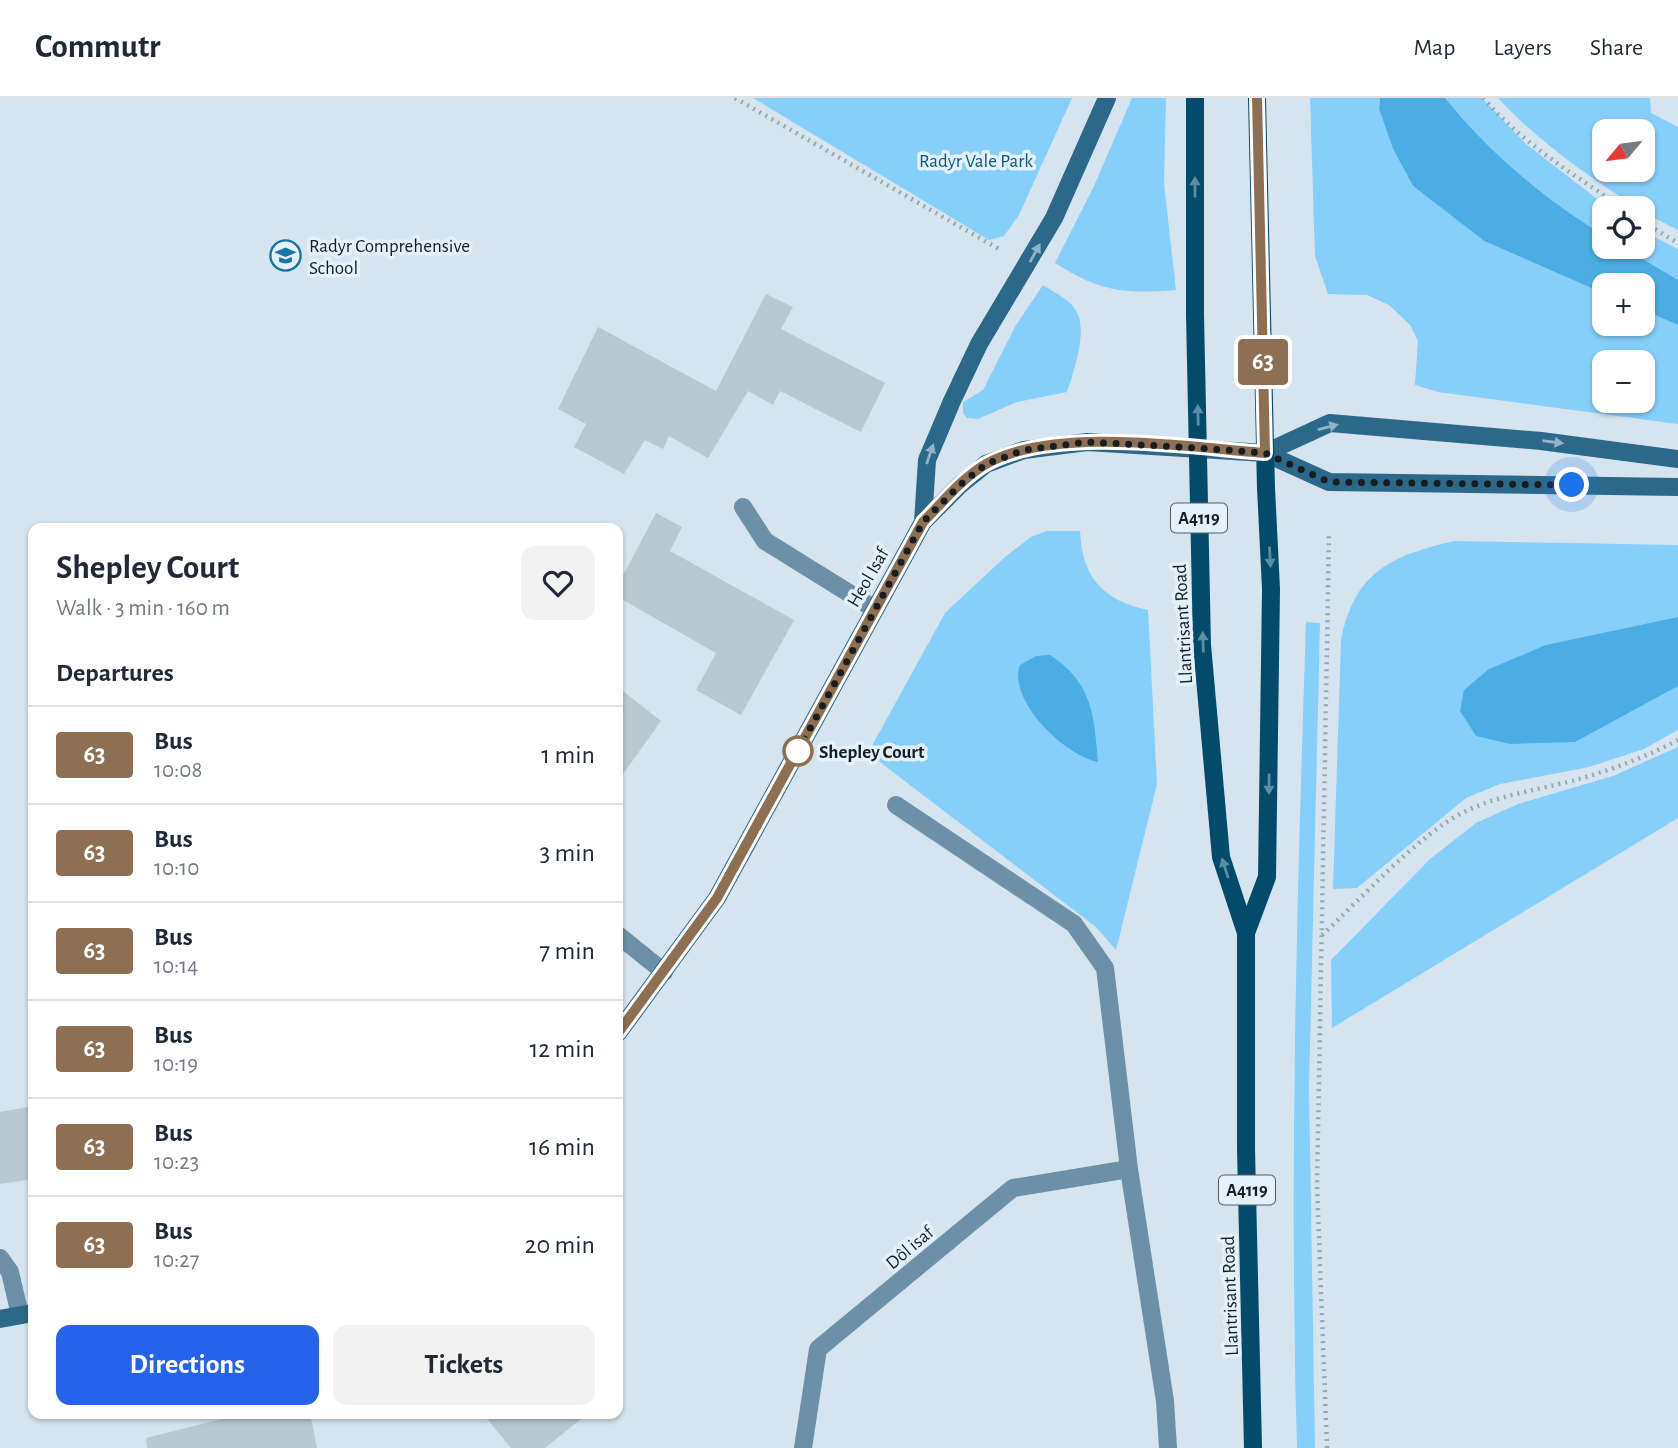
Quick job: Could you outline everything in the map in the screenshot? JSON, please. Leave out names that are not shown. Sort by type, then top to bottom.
[{"type":"main road","points":[[923,522],[927,460],[952,401],[979,344],[1054,218],[1107,98]]},
{"type":"main road","name":"Llantrisant Road","points":[[1195,98],[1202,645],[1221,857],[1246,933],[1246,1149],[1253,1448]]},
{"type":"main road","name":"Llantrisant Road","points":[[1246,933],[1267,877],[1271,589],[1256,98]]},
{"type":"main road","points":[[1265,453],[1329,423],[1487,435],[1678,459]]},
{"type":"main road","name":"Heol Isaf","points":[[623,1026],[717,898],[873,608],[923,522],[960,485],[986,464],[1024,450],[1087,442],[1265,453]]},
{"type":"main road","points":[[1265,453],[1329,482],[1678,487]]},
{"type":"main road","points":[[0,1319],[27,1314]]},
{"type":"street","points":[[743,507],[765,541],[873,608]]},
{"type":"street","points":[[896,805],[1074,924],[1105,968],[1129,1170],[1165,1401],[1168,1448]]},
{"type":"street","points":[[623,939],[664,972]]},
{"type":"street","name":"Dôl isaf","points":[[803,1448],[818,1349],[1013,1188],[1129,1170]]},
{"type":"street","points":[[0,1258],[10,1272],[27,1314]]},
{"type":"path","points":[[734,98],[999,249]]},
{"type":"path","points":[[1483,98],[1503,120],[1566,170],[1605,196]]},
{"type":"path","points":[[1655,229],[1678,243]]},
{"type":"path","points":[[1326,1448],[1317,1187],[1329,535]]},
{"type":"path","points":[[1322,935],[1434,831],[1464,812],[1504,797],[1651,755],[1678,740]]},
{"type":"green space","name":"Radyr Vale Park","points":[[753,98],[1072,98],[1019,215],[1004,236],[989,240]]},
{"type":"green space","points":[[1132,98],[1166,98],[1164,184],[1176,290],[1141,292],[1113,289],[1086,280],[1055,263],[1094,186]]},
{"type":"green space","points":[[1310,98],[1380,98],[1379,109],[1393,149],[1413,186],[1484,241],[1592,288],[1592,336],[1655,336],[1655,315],[1678,325],[1678,424],[1596,413],[1655,413],[1655,350],[1592,350],[1592,413],[1438,392],[1415,385],[1418,341],[1410,325],[1389,305],[1367,295],[1328,294],[1315,256]]},
{"type":"green space","points":[[1445,98],[1482,98],[1526,144],[1593,196],[1592,228],[1539,191],[1480,138]]},
{"type":"green space","points":[[1498,98],[1650,98],[1651,113],[1678,127],[1678,230],[1655,218],[1655,196],[1620,196],[1599,182],[1656,182],[1656,119],[1592,119],[1592,178],[1547,144]]},
{"type":"green space","points":[[1655,237],[1678,249],[1678,280],[1643,259],[1655,259]]},
{"type":"green space","points":[[1043,285],[1068,302],[1079,318],[1079,350],[1067,392],[1017,402],[978,419],[967,418],[963,413],[963,402],[983,390],[1016,325]]},
{"type":"green space","points":[[1047,531],[1080,531],[1085,561],[1098,584],[1118,600],[1148,610],[1157,784],[1116,950],[1096,927],[868,753],[945,613],[1006,556],[1031,537]]},
{"type":"green space","points":[[1454,541],[1678,545],[1678,730],[1644,749],[1589,767],[1500,784],[1466,798],[1357,888],[1333,889],[1341,640],[1347,617],[1366,582],[1379,570],[1412,553]]},
{"type":"green space","points":[[1306,622],[1320,623],[1309,1088],[1315,1448],[1297,1448],[1294,1138]]},
{"type":"green space","points":[[1678,747],[1678,818],[1332,1028],[1331,960],[1430,859],[1476,823],[1518,804],[1613,776]]},
{"type":"shaded area","points":[[1380,98],[1445,98],[1480,138],[1519,174],[1592,228],[1592,259],[1643,259],[1678,280],[1678,325],[1655,315],[1655,273],[1592,273],[1592,288],[1484,241],[1413,186],[1393,149],[1379,109]]},
{"type":"shaded area","points":[[1678,617],[1678,686],[1575,742],[1510,744],[1476,736],[1460,711],[1464,690],[1489,669],[1546,645]]},
{"type":"shaded area","points":[[1050,655],[1075,677],[1089,702],[1098,762],[1085,758],[1055,738],[1030,709],[1022,694],[1018,679],[1020,665],[1036,656]]},
{"type":"building","points":[[766,294],[793,307],[781,329],[885,383],[861,432],[780,391],[773,405],[748,391],[708,458],[669,436],[663,449],[645,440],[624,474],[574,447],[586,424],[558,409],[598,327],[716,391]]},
{"type":"building","points":[[656,513],[682,527],[670,551],[794,620],[741,715],[696,690],[716,653],[623,600],[623,576]]},
{"type":"building","points":[[623,691],[661,721],[623,774]]},
{"type":"building","points":[[28,1107],[28,1180],[0,1184],[0,1112]]},
{"type":"building","points":[[222,1419],[311,1419],[317,1448],[147,1448],[146,1438]]},
{"type":"building","points":[[487,1419],[581,1419],[545,1448],[511,1448]]},
{"type":"bus line","name":"63","points":[[623,1026],[717,898],[873,608],[923,522],[960,485],[986,464],[1024,450],[1054,443],[1087,442],[1265,453],[1257,98]]},
{"type":"place","name":"Radyr Comprehensive School","points":[[286,256]]},
{"type":"place","name":"Shepley Court","points":[[798,751]]},
{"type":"route","points":[[798,751],[795,756],[873,608],[923,522],[960,485],[986,464],[1024,450],[1054,443],[1087,442],[1198,448],[1265,453],[1329,482],[1572,485]]}]
